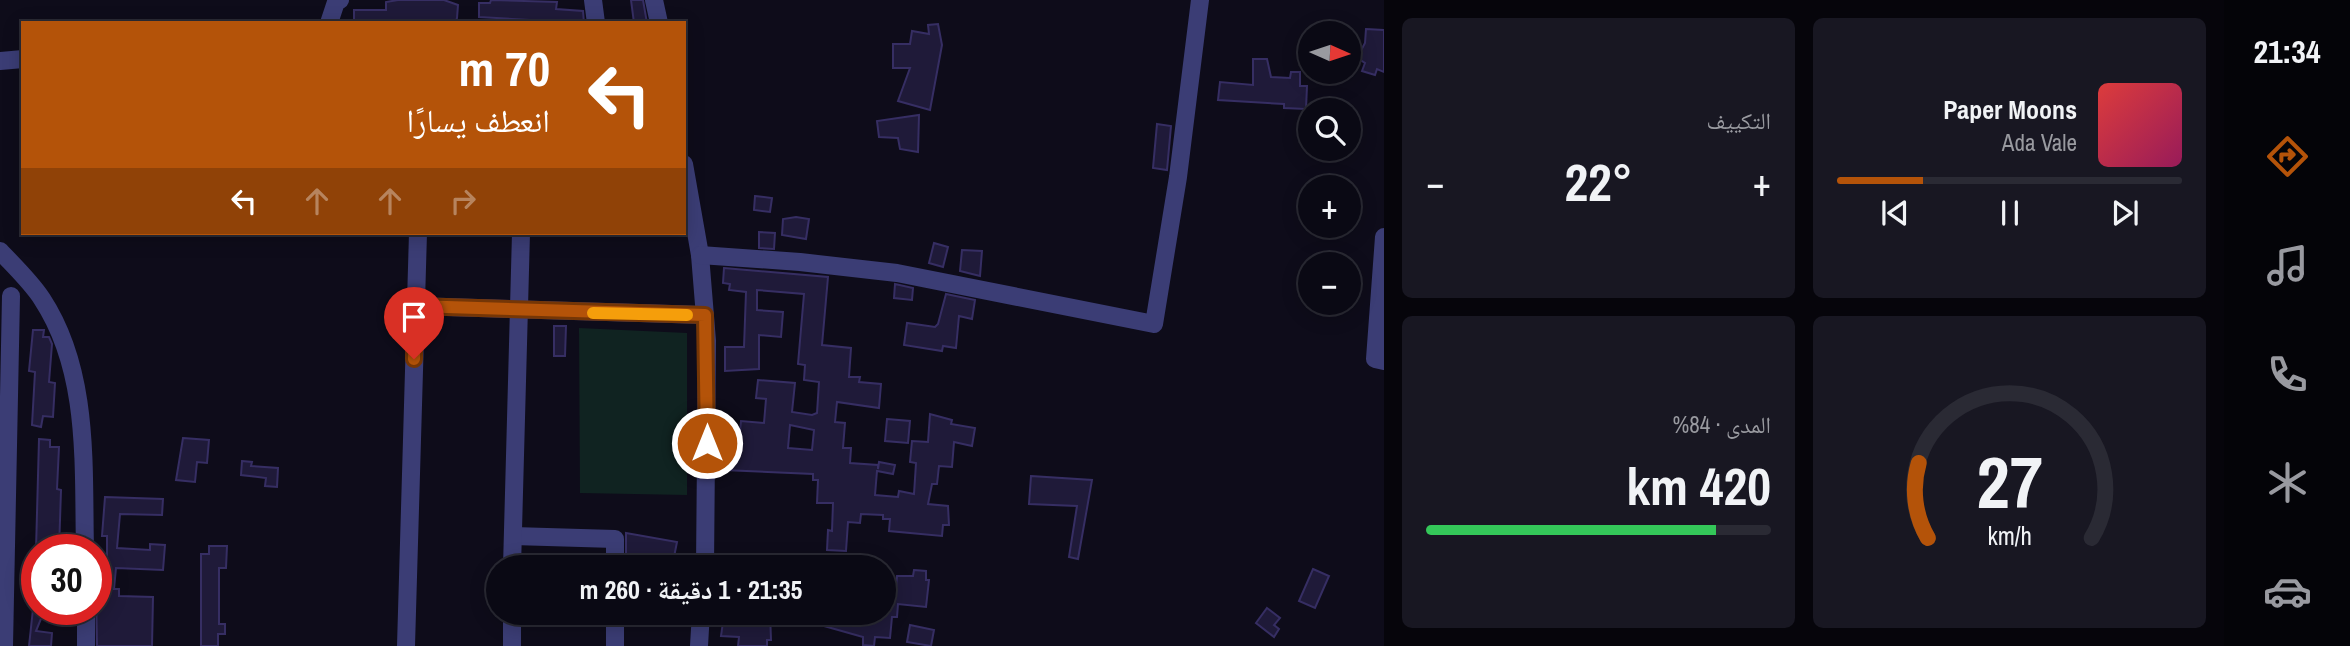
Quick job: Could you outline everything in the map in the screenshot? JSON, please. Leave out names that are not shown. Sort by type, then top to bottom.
[{"type":"street","points":[[330,21],[340,0]]},
{"type":"street","points":[[593,0],[597,21]]},
{"type":"street","points":[[654,0],[659,21]]},
{"type":"street","points":[[700,255],[800,261],[897,273],[1154,324],[1178,177],[1200,0]]},
{"type":"street","points":[[0,61],[21,59]]},
{"type":"street","points":[[686,175],[700,255],[707,341],[705,555]]},
{"type":"street","points":[[405,646],[418,235]]},
{"type":"street","points":[[512,555],[522,235]]},
{"type":"street","points":[[1384,237],[1375,359],[1384,361]]},
{"type":"street","points":[[0,251],[42,298],[64,341],[73,374],[82,435],[85,534]]},
{"type":"street","points":[[4,646],[11,296]]},
{"type":"street","points":[[415,306],[705,315]]},
{"type":"street","points":[[513,536],[615,539],[615,555]]},
{"type":"street","points":[[86,625],[86,646]]},
{"type":"street","points":[[512,625],[512,646]]},
{"type":"street","points":[[615,625],[615,646]]},
{"type":"street","points":[[699,646],[700,625]]},
{"type":"green space","points":[[579,328],[687,333],[687,495],[580,493]]},
{"type":"building","points":[[444,0],[458,5],[457,18],[456,21],[354,21],[354,10],[386,10],[386,2]]},
{"type":"building","points":[[491,0],[557,2],[556,9],[583,11],[584,21],[479,17],[479,3],[490,3]]},
{"type":"building","points":[[631,0],[643,0],[647,21],[634,21]]},
{"type":"building","points":[[938,24],[942,45],[930,110],[898,101],[910,68],[893,68],[893,44],[910,44],[912,31],[929,34],[928,25]]},
{"type":"building","points":[[1366,29],[1384,30],[1384,72],[1377,69],[1375,75],[1362,71],[1365,63],[1362,61],[1362,49]]},
{"type":"building","points":[[1253,59],[1267,59],[1271,77],[1290,78],[1291,72],[1298,72],[1298,84],[1307,86],[1306,98],[1298,98],[1298,109],[1284,108],[1284,104],[1218,100],[1220,82],[1253,85]]},
{"type":"building","points":[[919,115],[918,152],[900,149],[898,138],[879,137],[877,121]]},
{"type":"building","points":[[1157,124],[1171,126],[1167,170],[1153,168]]},
{"type":"building","points":[[755,196],[772,198],[770,212],[754,210]]},
{"type":"building","points":[[783,219],[809,219],[806,239],[782,235]]},
{"type":"building","points":[[759,232],[775,233],[774,249],[759,248]]},
{"type":"building","points":[[934,243],[948,247],[943,267],[929,263]]},
{"type":"building","points":[[962,250],[982,251],[980,276],[960,271]]},
{"type":"building","points":[[724,268],[828,277],[822,345],[851,348],[849,377],[860,377],[859,382],[881,384],[879,408],[837,402],[835,422],[845,423],[843,448],[851,448],[850,463],[878,465],[878,469],[879,462],[895,465],[893,474],[877,471],[875,495],[898,497],[899,491],[914,494],[916,463],[910,462],[912,441],[928,442],[930,414],[952,420],[951,424],[975,428],[972,446],[954,442],[952,467],[939,466],[937,484],[932,484],[928,504],[948,506],[949,525],[943,525],[942,536],[889,531],[890,519],[883,519],[883,515],[861,514],[860,523],[848,522],[846,551],[827,550],[828,530],[832,531],[833,503],[817,503],[818,480],[813,480],[813,474],[723,470],[724,443],[739,443],[741,421],[764,423],[766,399],[756,398],[758,380],[795,383],[792,412],[812,415],[817,413],[819,382],[804,380],[805,365],[798,364],[804,294],[757,290],[757,310],[783,312],[781,337],[759,335],[759,369],[725,371],[725,347],[744,347],[746,292],[729,290],[730,284],[723,283]],"holes":[[[790,425],[814,430],[812,450],[788,448]]]},
{"type":"building","points":[[895,284],[913,288],[912,300],[894,298]]},
{"type":"building","points":[[946,294],[975,300],[972,319],[959,316],[956,348],[943,346],[942,351],[904,345],[907,323],[935,327],[938,324]]},
{"type":"building","points":[[554,326],[566,326],[565,356],[554,356]]},
{"type":"building","points":[[33,330],[44,330],[43,337],[49,337],[52,344],[49,382],[55,383],[53,417],[43,416],[41,427],[32,425],[35,372],[29,371]]},
{"type":"building","points":[[887,419],[910,421],[908,443],[885,441]]},
{"type":"building","points":[[183,438],[209,440],[207,463],[197,462],[195,482],[176,480]]},
{"type":"building","points":[[39,439],[50,440],[50,447],[59,447],[57,489],[61,490],[60,534],[36,534]]},
{"type":"building","points":[[242,461],[252,462],[251,466],[278,468],[277,487],[265,486],[266,478],[241,475]]},
{"type":"building","points":[[1031,476],[1092,480],[1078,559],[1069,557],[1077,506],[1029,504]]},
{"type":"building","points":[[105,497],[163,499],[162,515],[120,514],[117,548],[150,550],[150,544],[165,545],[163,570],[116,568],[114,589],[119,589],[119,596],[153,597],[152,646],[97,646],[97,625],[112,625],[112,534],[102,534]]},
{"type":"building","points":[[626,533],[677,542],[674,555],[626,555]]},
{"type":"building","points":[[209,546],[227,546],[226,568],[219,568],[219,624],[225,624],[225,634],[218,634],[218,646],[201,646],[201,554],[209,554]]},
{"type":"building","points":[[1313,569],[1329,576],[1315,608],[1299,601]]},
{"type":"building","points":[[914,570],[926,571],[926,580],[929,580],[926,607],[898,604],[896,617],[897,576],[913,576]]},
{"type":"building","points":[[1267,608],[1280,618],[1274,625],[1279,629],[1274,637],[1256,623]]},
{"type":"building","points":[[31,625],[38,625],[36,631],[52,633],[51,646],[29,646]]},
{"type":"building","points":[[723,625],[770,625],[771,640],[767,640],[767,646],[738,646],[739,637],[721,636]]},
{"type":"building","points":[[891,625],[890,638],[875,637],[874,646],[863,645],[863,637],[824,626]]},
{"type":"building","points":[[910,625],[934,630],[931,646],[907,642]]},
{"type":"slow traffic","points":[[593,313],[687,315]]},
{"type":"route","points":[[414,359],[415,306],[705,315],[707,443]]}]
